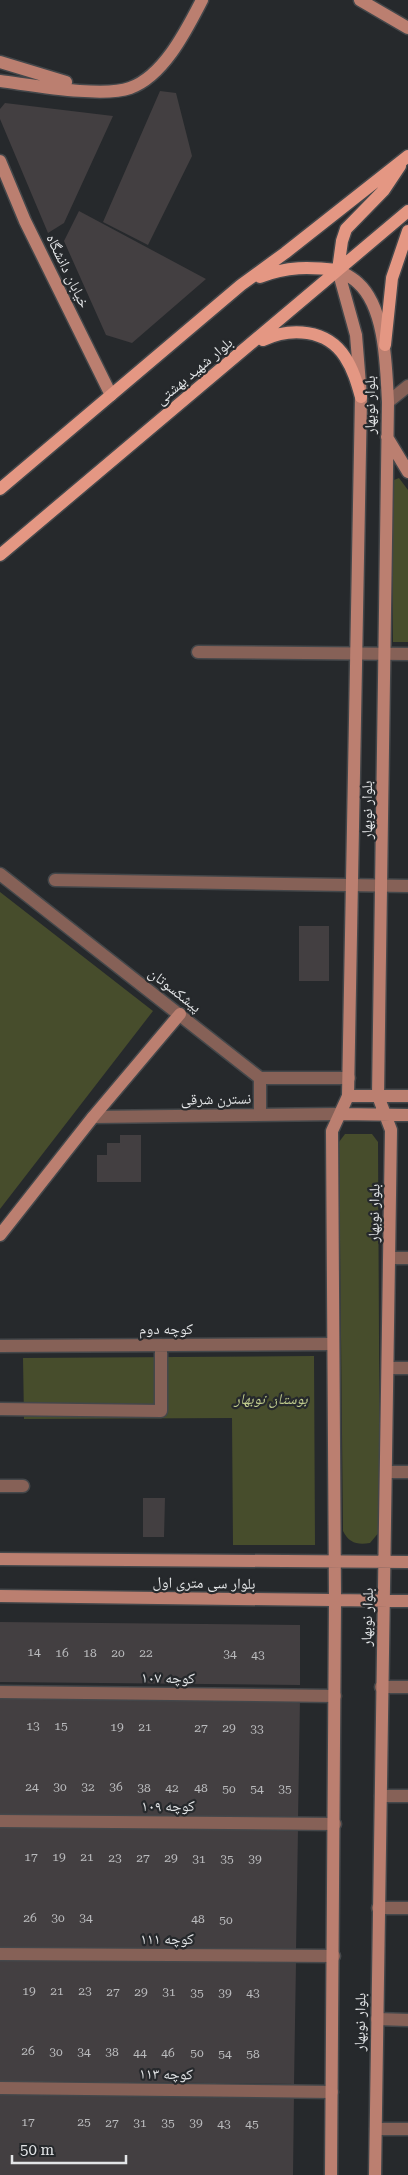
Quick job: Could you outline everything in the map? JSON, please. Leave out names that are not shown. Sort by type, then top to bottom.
[{"type":"main road","points":[[0,81],[94,91],[131,88],[159,67],[180,40],[202,0]]},
{"type":"main road","points":[[360,0],[408,28]]},
{"type":"main road","points":[[0,62],[94,91]]},
{"type":"main road","points":[[0,489],[241,284],[285,253],[405,159]]},
{"type":"main road","name":"بلوار نوبهار","points":[[332,2175],[335,1561],[332,1131],[348,1096],[349,1078],[361,397],[356,335],[338,270],[342,241],[346,230],[389,184],[405,159]]},
{"type":"main road","name":"خیابان دانشگاه","points":[[0,161],[25,221],[111,395]]},
{"type":"main road","name":"بلوار شهید بهشتی","points":[[0,555],[408,211]]},
{"type":"main road","points":[[385,345],[392,278],[408,231]]},
{"type":"main road","name":"بلوار نوبهار","points":[[241,284],[291,268],[310,267],[338,270],[357,281],[364,289],[372,304],[385,345],[388,402],[378,1096],[391,1130],[388,1472],[382,1687],[375,2175]]},
{"type":"main road","points":[[245,350],[263,339],[285,332],[301,332],[322,338],[331,342],[345,356],[353,372],[361,397]]},
{"type":"main road","points":[[386,437],[408,472]]},
{"type":"main road","points":[[0,1235],[93,1117],[180,1014]]},
{"type":"main road","points":[[348,1096],[408,1096]]},
{"type":"main road","points":[[340,1114],[408,1115]]},
{"type":"main road","name":"بلوار سی متری اول","points":[[0,1559],[408,1562]]},
{"type":"main road","name":"بلوار سی متری اول","points":[[0,1596],[408,1601]]},
{"type":"street","points":[[388,402],[408,386]]},
{"type":"street","points":[[198,652],[408,654]]},
{"type":"street","name":"پیشکسوتان","points":[[0,874],[260,1078]]},
{"type":"street","points":[[55,880],[408,886]]},
{"type":"street","points":[[260,1114],[260,1078],[349,1078]]},
{"type":"street","name":"نسترن شرقی","points":[[93,1117],[340,1114]]},
{"type":"street","points":[[390,1258],[408,1258]]},
{"type":"street","name":"کوچه دوم","points":[[0,1346],[332,1344]]},
{"type":"street","points":[[0,1409],[161,1411],[161,1345]]},
{"type":"street","points":[[389,1368],[408,1368]]},
{"type":"street","points":[[388,1472],[408,1472]]},
{"type":"street","points":[[0,1486],[23,1486]]},
{"type":"street","points":[[382,1687],[408,1687]]},
{"type":"street","name":"کوچه ۱۰۷","points":[[0,1692],[335,1696]]},
{"type":"street","points":[[381,1796],[408,1796]]},
{"type":"street","name":"کوچه ۱۰۹","points":[[0,1821],[335,1824]]},
{"type":"street","points":[[378,1908],[408,1908]]},
{"type":"street","name":"کوچه ۱۱۱","points":[[0,1954],[334,1956]]},
{"type":"street","points":[[377,2019],[408,2020]]},
{"type":"street","name":"کوچه ۱۱۳","points":[[0,2088],[332,2092]]},
{"type":"street","points":[[376,2129],[408,2129]]},
{"type":"green space","points":[[399,478],[408,490],[408,642],[393,642],[392,485],[394,480]]},
{"type":"green space","points":[[0,892],[153,1011],[0,1209]]},
{"type":"green space","points":[[345,1134],[372,1134],[378,1142],[380,1531],[370,1543],[365,1544],[351,1541],[343,1531],[339,1142]]},
{"type":"green space","name":"بوستان نوبهار","points":[[314,1356],[315,1545],[233,1545],[232,1418],[24,1419],[23,1358]]},
{"type":"building","points":[[160,91],[176,93],[192,156],[148,245],[103,222]]},
{"type":"building","points":[[5,103],[113,116],[64,223],[48,233],[0,119],[0,109]]},
{"type":"building","points":[[79,211],[206,279],[132,343],[106,335],[64,241]]},
{"type":"building","points":[[299,926],[329,926],[329,981],[299,981]]},
{"type":"building","points":[[120,1135],[141,1135],[141,1182],[97,1182],[97,1155],[107,1155],[107,1143],[120,1143]]},
{"type":"building","points":[[143,1498],[165,1498],[164,1537],[143,1537]]},
{"type":"building","points":[[0,1622],[300,1625],[300,1685],[0,1682]]},
{"type":"building","points":[[0,1696],[300,1699],[298,1820],[0,1817]]},
{"type":"building","points":[[0,1826],[298,1829],[296,1951],[0,1947]]},
{"type":"building","points":[[0,1960],[296,1963],[294,2084],[0,2081]]},
{"type":"building","points":[[0,2091],[294,2094],[293,2175],[0,2175]]}]
